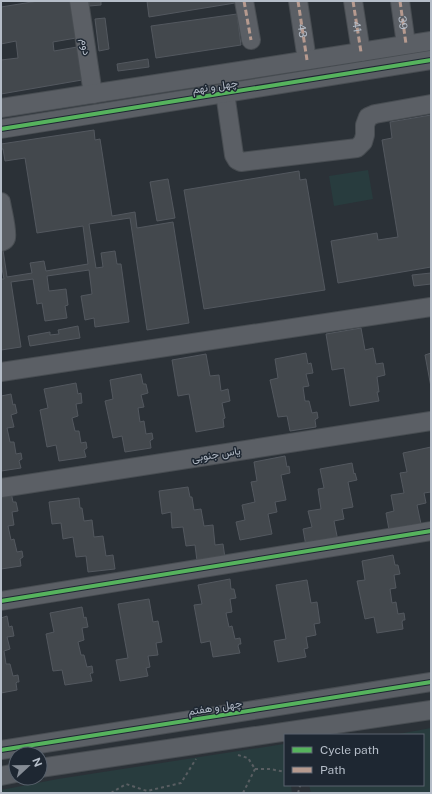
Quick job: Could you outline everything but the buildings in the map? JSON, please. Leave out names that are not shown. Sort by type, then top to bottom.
[{"type":"street","name":"دوم","points":[[79,1],[93,94]]},
{"type":"street","points":[[244,1],[250,40]]},
{"type":"street","name":"43","points":[[298,1],[307,60]]},
{"type":"street","name":"41","points":[[353,1],[361,52]]},
{"type":"street","name":"39","points":[[400,1],[406,44]]},
{"type":"street","name":"چهل و نهم","points":[[1,108],[431,40]]},
{"type":"street","name":"چهل و نهم","points":[[1,129],[431,60]]},
{"type":"street","points":[[225,93],[234,155],[237,160],[241,162],[357,148],[363,142],[365,125],[368,117],[375,114],[431,104]]},
{"type":"street","points":[[1,202],[6,231],[6,237],[4,241],[1,242]]},
{"type":"street","points":[[1,372],[431,307]]},
{"type":"street","name":"یاس جنوبی","points":[[1,488],[431,420]]},
{"type":"street","points":[[1,601],[431,530]]},
{"type":"street","name":"چهل و هفتم","points":[[1,750],[431,682]]},
{"type":"street","points":[[48,767],[431,710]]},
{"type":"street","points":[[183,722],[186,746]]},
{"type":"path","points":[[111,793],[126,784],[147,792],[181,783],[207,744]]},
{"type":"path","points":[[234,753],[248,758],[255,769]]},
{"type":"path","points":[[255,769],[270,769],[284,772]]},
{"type":"path","points":[[242,793],[255,769]]},
{"type":"green space","points":[[368,170],[373,199],[334,206],[329,176]]},
{"type":"green space","points":[[431,728],[431,793],[311,793],[309,786],[424,786],[424,734],[398,734]]},
{"type":"green space","points":[[284,744],[284,786],[291,786],[292,793],[1,793],[1,790],[22,786],[48,786],[48,781]]},
{"type":"marked path","points":[[244,1],[251,40]]},
{"type":"marked path","points":[[298,1],[307,60]]},
{"type":"marked path","points":[[353,1],[361,52]]},
{"type":"marked path","points":[[400,1],[406,44]]},
{"type":"cycle path","points":[[1,129],[431,60]]},
{"type":"cycle path","points":[[1,601],[431,531]]},
{"type":"cycle path","points":[[1,750],[431,682]]}]
